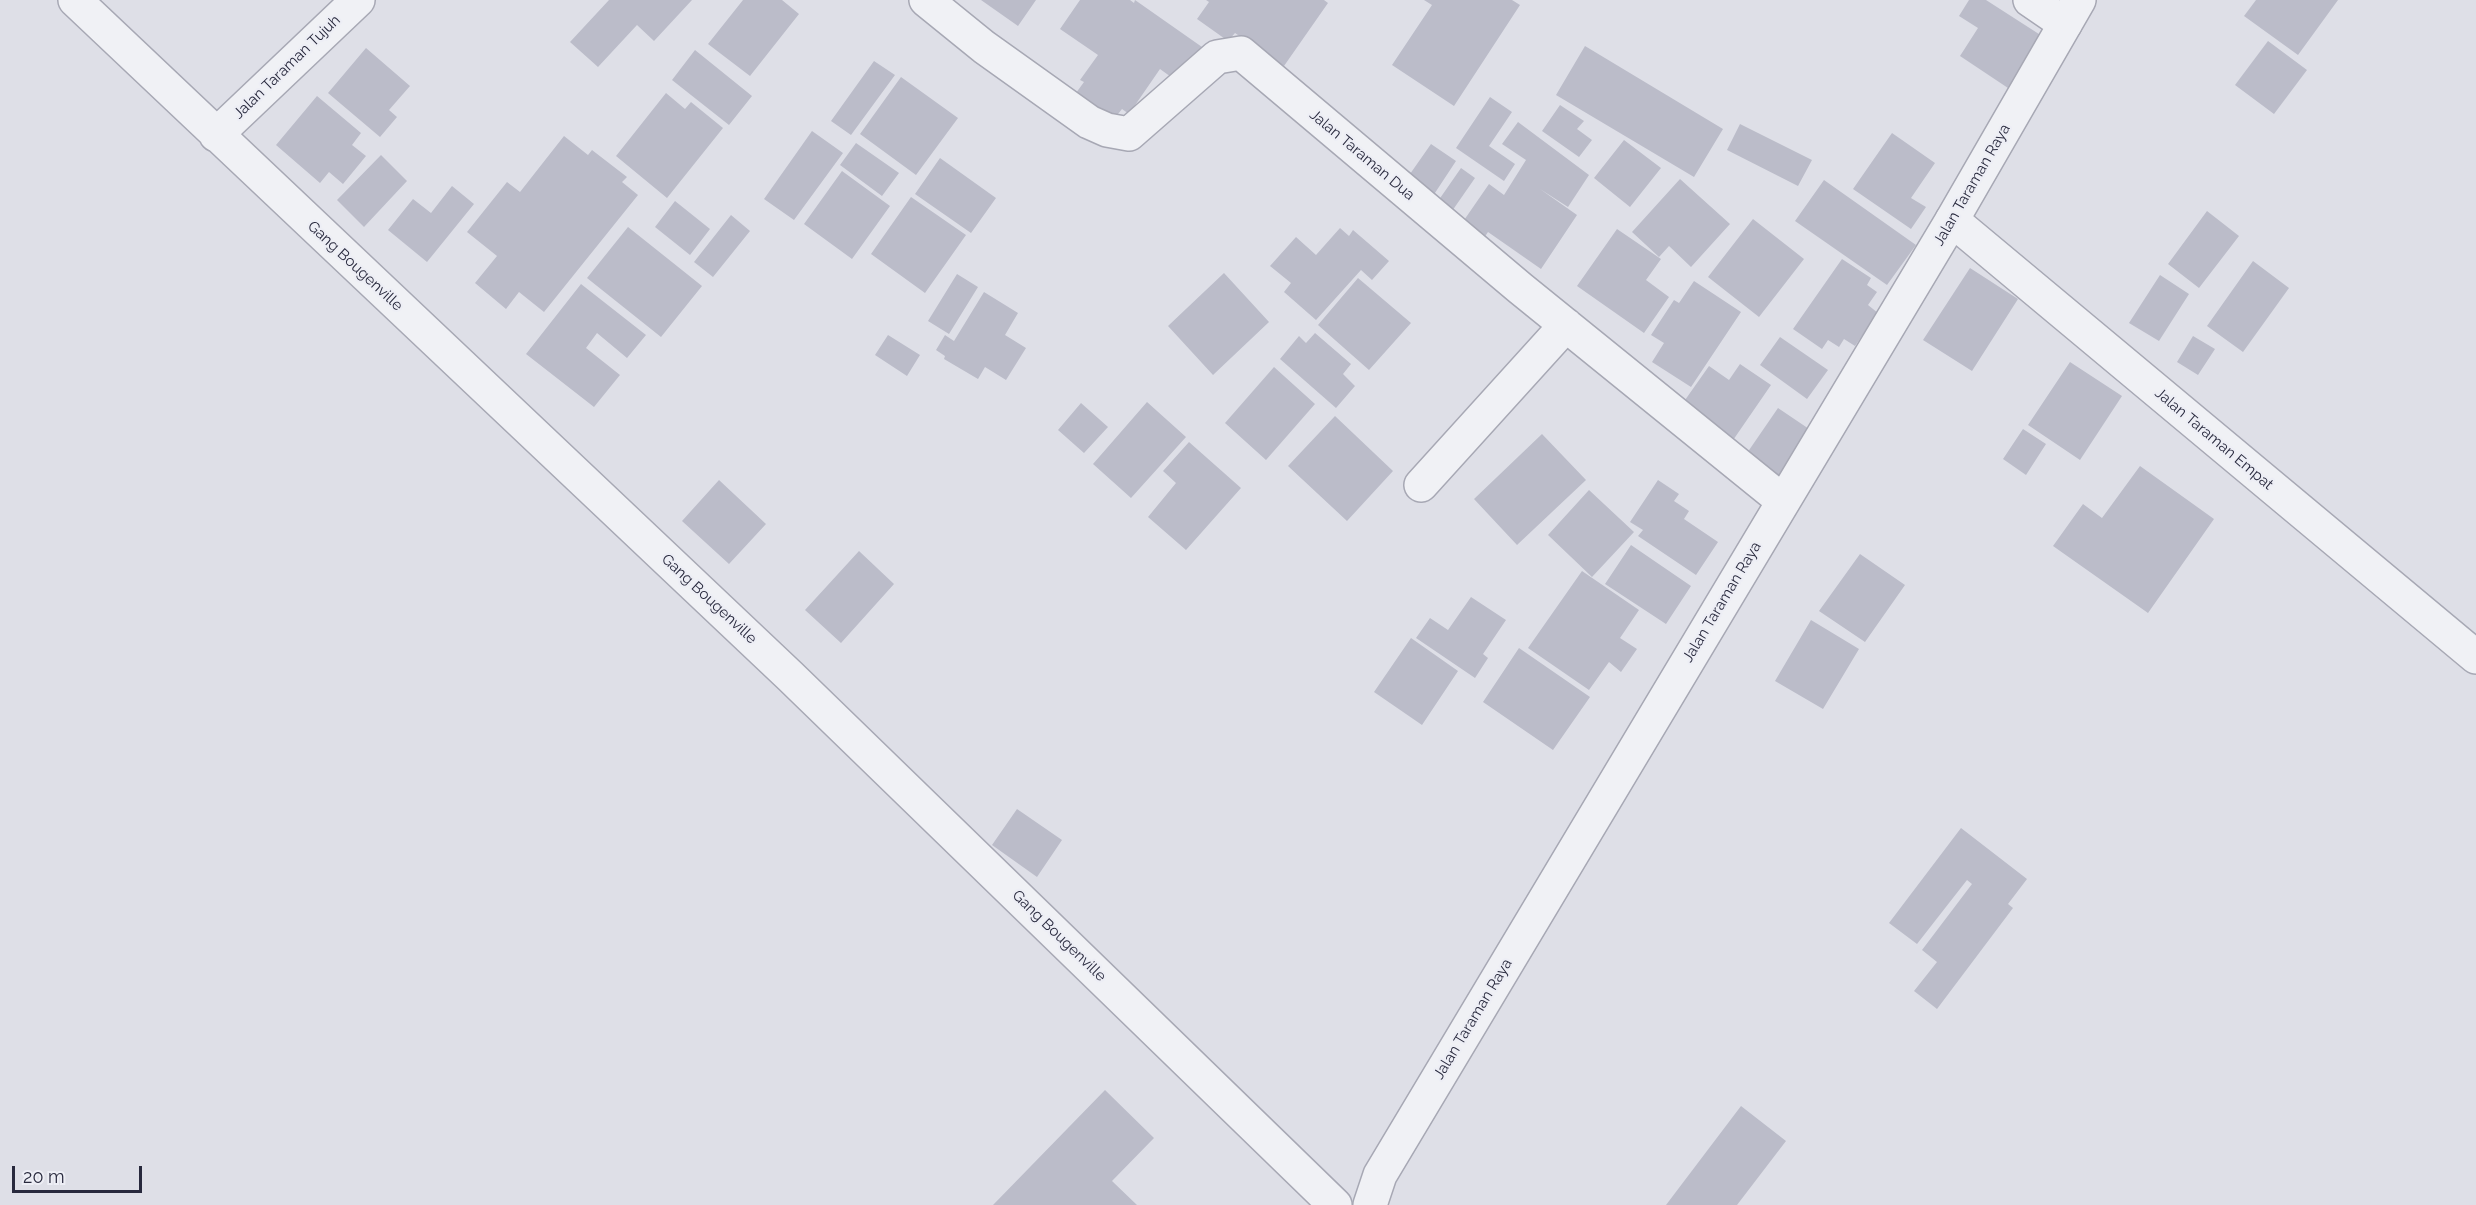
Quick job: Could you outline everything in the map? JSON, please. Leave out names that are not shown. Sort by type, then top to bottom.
[{"type":"street","name":"Gang Bougenville","points":[[75,0],[790,676],[1335,1205]]},
{"type":"street","name":"Jalan Taraman Tujuh","points":[[216,135],[358,0]]},
{"type":"street","name":"Jalan Taraman Dua","points":[[926,0],[984,47],[1089,122],[1129,134],[1217,57],[1241,53],[1566,325],[1783,501]]},
{"type":"street","points":[[2030,0],[2072,12]]},
{"type":"street","name":"Jalan Taraman Raya","points":[[1370,1205],[1380,1174],[1952,220],[2072,12]]},
{"type":"street","name":"Jalan Taraman Empat","points":[[1952,220],[2476,657]]},
{"type":"street","points":[[1421,485],[1566,325]]},
{"type":"building","points":[[609,0],[692,0],[654,41],[637,25],[598,67],[570,42]]},
{"type":"building","points":[[743,0],[782,0],[799,14],[750,76],[708,44]]},
{"type":"building","points":[[981,0],[1036,0],[1018,26]]},
{"type":"building","points":[[1080,0],[1130,0],[1134,3],[1135,0],[1202,47],[1178,82],[1160,69],[1129,114],[1122,109],[1114,119],[1076,93],[1084,82],[1080,80],[1098,55],[1060,29]]},
{"type":"building","points":[[1206,0],[1324,0],[1328,3],[1284,66],[1235,33],[1228,41],[1197,19],[1209,2]]},
{"type":"building","points":[[1424,0],[1512,0],[1520,5],[1454,106],[1392,65],[1432,5]]},
{"type":"building","points":[[1969,0],[1986,0],[2042,36],[2008,88],[1960,56],[1978,28],[1959,16]]},
{"type":"building","points":[[2256,0],[2338,0],[2298,55],[2244,16]]},
{"type":"building","points":[[2268,41],[2307,70],[2274,114],[2235,85]]},
{"type":"building","points":[[1585,46],[1723,129],[1694,177],[1556,95]]},
{"type":"building","points":[[366,48],[410,86],[389,110],[397,117],[380,137],[328,93]]},
{"type":"building","points":[[695,50],[752,96],[729,125],[672,80]]},
{"type":"building","points":[[874,61],[895,75],[851,135],[831,121]]},
{"type":"building","points":[[901,77],[958,118],[916,175],[860,134]]},
{"type":"building","points":[[666,93],[685,109],[691,102],[723,128],[667,198],[616,156]]},
{"type":"building","points":[[317,96],[361,133],[352,145],[366,156],[343,184],[329,172],[320,183],[276,145]]},
{"type":"building","points":[[1490,97],[1512,112],[1489,146],[1515,164],[1504,181],[1456,148]]},
{"type":"building","points":[[1560,105],[1584,121],[1577,129],[1592,140],[1579,157],[1542,131]]},
{"type":"building","points":[[1518,122],[1589,175],[1568,207],[1540,189],[1577,215],[1541,269],[1488,232],[1482,241],[1460,226],[1489,184],[1504,195],[1526,160],[1502,144]]},
{"type":"building","points":[[1740,124],[1812,160],[1798,186],[1727,150]]},
{"type":"building","points":[[812,131],[843,153],[794,220],[764,199]]},
{"type":"building","points":[[1892,133],[1935,163],[1911,198],[1926,207],[1911,229],[1853,189]]},
{"type":"building","points":[[564,136],[588,155],[592,150],[627,177],[622,182],[638,195],[544,312],[519,292],[506,309],[475,283],[497,256],[467,232],[507,182],[520,192]]},
{"type":"building","points":[[1624,140],[1661,168],[1630,207],[1594,178]]},
{"type":"building","points":[[856,143],[899,173],[882,196],[840,165]]},
{"type":"building","points":[[1431,144],[1456,161],[1429,202],[1403,184]]},
{"type":"building","points":[[381,155],[407,181],[364,227],[337,200]]},
{"type":"building","points":[[940,158],[996,198],[971,233],[915,194]]},
{"type":"building","points":[[1461,168],[1475,178],[1450,214],[1436,204]]},
{"type":"building","points":[[842,171],[890,206],[852,259],[804,224]]},
{"type":"building","points":[[1680,179],[1730,224],[1691,267],[1669,246],[1659,257],[1632,232]]},
{"type":"building","points":[[1824,180],[1916,245],[1887,285],[1795,221]]},
{"type":"building","points":[[452,186],[474,204],[427,262],[388,230],[413,199],[431,213]]},
{"type":"building","points":[[911,197],[966,235],[925,293],[871,254]]},
{"type":"building","points":[[675,201],[710,229],[690,255],[655,227]]},
{"type":"building","points":[[2207,211],[2239,236],[2199,288],[2168,264]]},
{"type":"building","points":[[731,215],[750,231],[713,277],[694,262]]},
{"type":"building","points":[[1753,219],[1804,259],[1759,317],[1708,277]]},
{"type":"building","points":[[628,227],[702,286],[661,337],[587,278]]},
{"type":"building","points":[[1340,228],[1349,236],[1353,230],[1389,261],[1372,280],[1361,270],[1316,320],[1284,292],[1291,283],[1270,266],[1296,237],[1316,255]]},
{"type":"building","points":[[1617,229],[1661,259],[1646,280],[1669,297],[1644,333],[1577,286]]},
{"type":"building","points":[[1842,259],[1871,278],[1867,285],[1877,292],[1868,305],[1878,313],[1855,346],[1844,339],[1839,347],[1828,340],[1822,349],[1793,329]]},
{"type":"building","points":[[2253,261],[2289,288],[2243,352],[2207,326]]},
{"type":"building","points":[[1970,268],[2018,299],[1972,371],[1923,340]]},
{"type":"building","points":[[1224,273],[1269,322],[1213,375],[1168,326]]},
{"type":"building","points":[[957,274],[978,287],[949,334],[928,321]]},
{"type":"building","points":[[2160,275],[2189,294],[2159,341],[2129,323]]},
{"type":"building","points":[[1358,278],[1411,323],[1369,370],[1318,325]]},
{"type":"building","points":[[1694,281],[1741,312],[1691,387],[1652,362],[1664,343],[1651,335],[1674,300],[1679,303]]},
{"type":"building","points":[[581,284],[646,335],[627,358],[597,333],[586,348],[620,375],[594,407],[526,354]]},
{"type":"building","points":[[984,292],[1018,313],[1005,335],[1026,348],[1006,380],[985,367],[978,379],[944,359],[945,356],[936,350],[945,335],[954,341]]},
{"type":"building","points":[[1315,333],[1351,364],[1343,374],[1355,386],[1336,408],[1280,359],[1299,336],[1306,343]]},
{"type":"building","points":[[888,335],[920,355],[907,376],[875,355]]},
{"type":"building","points":[[2193,336],[2215,349],[2198,375],[2177,362]]},
{"type":"building","points":[[1780,337],[1828,370],[1807,399],[1760,365]]},
{"type":"building","points":[[2070,362],[2122,396],[2080,460],[2028,425]]},
{"type":"building","points":[[1740,364],[1771,385],[1729,446],[1678,410],[1709,366],[1729,380]]},
{"type":"building","points":[[1274,367],[1315,404],[1266,460],[1225,423]]},
{"type":"building","points":[[1147,402],[1186,437],[1131,498],[1093,464]]},
{"type":"building","points":[[1081,403],[1108,427],[1084,453],[1058,430]]},
{"type":"building","points":[[1778,408],[1815,433],[1782,481],[1745,456]]},
{"type":"building","points":[[1335,416],[1393,471],[1347,521],[1288,466]]},
{"type":"building","points":[[2023,429],[2046,444],[2026,475],[2003,459]]},
{"type":"building","points":[[1542,434],[1586,480],[1517,545],[1474,499]]},
{"type":"building","points":[[1189,442],[1241,488],[1186,550],[1148,517],[1176,483],[1163,471]]},
{"type":"building","points":[[2140,466],[2214,519],[2148,613],[2053,546],[2083,504],[2102,518]]},
{"type":"building","points":[[719,480],[766,524],[729,564],[682,521]]},
{"type":"building","points":[[1658,480],[1679,494],[1674,501],[1689,511],[1684,519],[1718,542],[1696,575],[1638,536],[1643,530],[1630,522]]},
{"type":"building","points":[[1589,490],[1634,532],[1592,577],[1548,535]]},
{"type":"building","points":[[1631,545],[1691,586],[1666,624],[1605,584]]},
{"type":"building","points":[[859,551],[894,584],[841,643],[805,610]]},
{"type":"building","points":[[1860,554],[1905,585],[1865,642],[1819,611]]},
{"type":"building","points":[[1582,571],[1639,610],[1620,638],[1637,649],[1621,672],[1609,662],[1589,690],[1528,648]]},
{"type":"building","points":[[1471,597],[1506,620],[1483,654],[1488,658],[1475,678],[1416,638],[1430,618],[1448,630]]},
{"type":"building","points":[[1811,620],[1859,649],[1823,709],[1775,681]]},
{"type":"building","points":[[1411,638],[1458,671],[1422,725],[1374,692]]},
{"type":"building","points":[[1519,648],[1590,697],[1553,750],[1483,702]]},
{"type":"building","points":[[1017,809],[1062,840],[1037,877],[992,845]]},
{"type":"building","points":[[1961,828],[2027,879],[2008,904],[2013,908],[1937,1009],[1914,991],[1937,962],[1922,950],[1972,884],[1967,880],[1917,944],[1889,923]]},
{"type":"building","points":[[1105,1090],[1154,1138],[1112,1181],[1137,1205],[993,1205]]},
{"type":"building","points":[[1741,1106],[1786,1141],[1737,1205],[1666,1205]]}]
